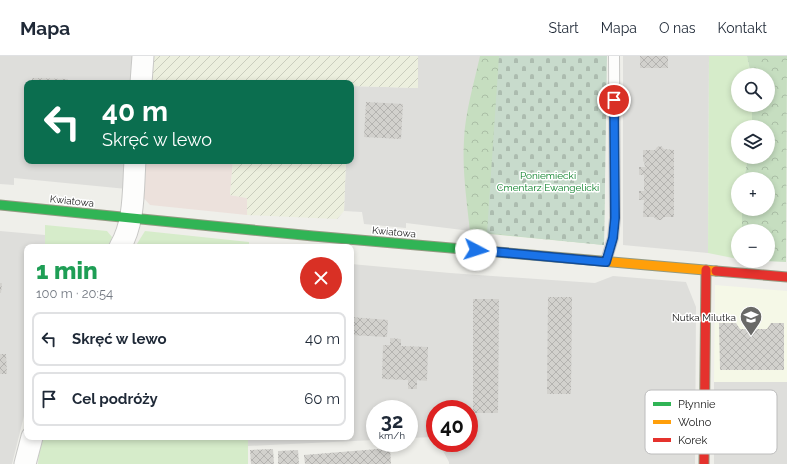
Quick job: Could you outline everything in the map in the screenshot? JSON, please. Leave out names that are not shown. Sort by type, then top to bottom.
[{"type":"street","points":[[141,80],[143,56]]},
{"type":"street","points":[[121,244],[131,218],[135,164]]},
{"type":"street","name":"Kwiatowa","points":[[0,205],[313,236],[787,277]]},
{"type":"street","points":[[705,390],[706,270]]},
{"type":"street","points":[[24,464],[31,440]]},
{"type":"street","points":[[704,454],[704,464]]},
{"type":"lane","points":[[606,262],[613,238],[615,218],[614,56]]},
{"type":"shaded area","points":[[0,56],[135,56],[133,80],[24,80],[24,164],[128,164],[127,189],[14,178],[14,185],[0,184]]},
{"type":"shaded area","points":[[152,56],[418,56],[418,88],[354,86],[354,80],[150,80]]},
{"type":"shaded area","points":[[418,56],[499,56],[487,233],[406,223],[406,228],[364,224],[362,212],[344,211],[346,164],[354,164],[354,86],[418,88]]},
{"type":"shaded area","points":[[623,56],[709,56],[708,253],[623,245]]},
{"type":"shaded area","points":[[145,164],[233,164],[230,195],[248,198],[247,215],[150,205],[142,196]]},
{"type":"shaded area","points":[[233,164],[346,164],[344,211],[337,219],[247,215],[247,198],[230,195]]},
{"type":"shaded area","points":[[0,231],[45,235],[45,244],[24,244],[24,416],[12,464],[0,464]]},
{"type":"shaded area","points":[[354,264],[450,273],[595,283],[613,276],[686,282],[696,307],[695,390],[645,390],[645,454],[695,454],[695,464],[449,464],[444,452],[478,452],[478,400],[426,400],[426,437],[418,438],[418,400],[366,400],[366,440],[248,446],[248,440],[354,440]]},
{"type":"shaded area","name":"Nutka Milutka","points":[[715,285],[787,291],[787,382],[714,382]]},
{"type":"shaded area","points":[[714,382],[787,382],[787,464],[714,464],[714,454],[777,454],[777,390],[714,390]]},
{"type":"green space","name":"Poniemiecki Cmentarz Ewangelicki","points":[[480,56],[606,56],[604,245],[470,232],[464,175],[464,140],[468,109]]},
{"type":"green space","name":"Poniemiecki Cmentarz Ewangelicki","points":[[499,56],[607,56],[604,245],[487,233]]},
{"type":"green space","points":[[709,56],[747,56],[750,68],[731,68],[731,112],[752,112],[752,120],[731,120],[731,164],[747,164],[745,172],[731,172],[731,216],[742,216],[742,224],[731,224],[731,258],[708,253]]},
{"type":"green space","points":[[747,56],[787,56],[786,262],[775,261],[775,224],[742,224],[742,216],[775,216],[775,172],[745,172],[747,164],[775,164],[775,120],[752,120],[752,112],[775,112],[775,68],[750,68]]},
{"type":"green space","points":[[45,225],[107,231],[112,237],[111,244],[45,244]]},
{"type":"green space","points":[[145,231],[249,242],[249,244],[137,244]]},
{"type":"green space","points":[[40,440],[248,440],[248,464],[38,464]]},
{"type":"building","points":[[640,56],[668,56],[668,68],[640,68]]},
{"type":"building","points":[[32,78],[68,79],[68,80],[32,80]]},
{"type":"building","points":[[366,102],[403,104],[401,139],[364,137]]},
{"type":"building","points":[[661,146],[664,149],[674,150],[674,217],[664,217],[661,220],[657,220],[654,217],[643,217],[644,200],[639,200],[639,191],[644,191],[644,175],[639,175],[639,167],[645,167],[644,161],[643,162],[643,150],[655,150],[657,147]]},
{"type":"building","points":[[0,283],[2,283],[1,293],[0,293]]},
{"type":"building","points":[[548,297],[572,297],[571,394],[547,394]]},
{"type":"building","points":[[473,299],[499,299],[498,413],[478,413],[478,400],[473,400]]},
{"type":"building","points":[[354,317],[388,320],[387,337],[354,335]]},
{"type":"building","points":[[719,323],[736,323],[740,329],[767,329],[771,323],[784,323],[784,370],[720,370]]},
{"type":"building","points":[[390,338],[401,339],[401,346],[428,347],[427,381],[417,380],[417,389],[408,389],[408,380],[382,379],[383,345],[390,345]]},
{"type":"building","points":[[0,354],[6,354],[7,374],[0,374]]},
{"type":"building","points":[[273,449],[274,464],[251,464],[250,450]]},
{"type":"building","points":[[298,450],[299,464],[278,464],[278,451]]},
{"type":"building","points":[[366,450],[366,452],[390,452],[391,464],[305,464],[304,455]]},
{"type":"traffic: fast","points":[[0,205],[313,236],[474,250]]},
{"type":"traffic: slow","points":[[474,250],[716,271]]},
{"type":"traffic: jam","points":[[705,390],[706,270]]},
{"type":"traffic: jam","points":[[716,271],[787,277]]},
{"type":"traffic: jam","points":[[704,454],[704,464]]},
{"type":"place","name":"Nutka Milutka","points":[[751,336]]},
{"type":"route","points":[[476,250],[606,262],[613,238],[615,218],[614,100]]}]
